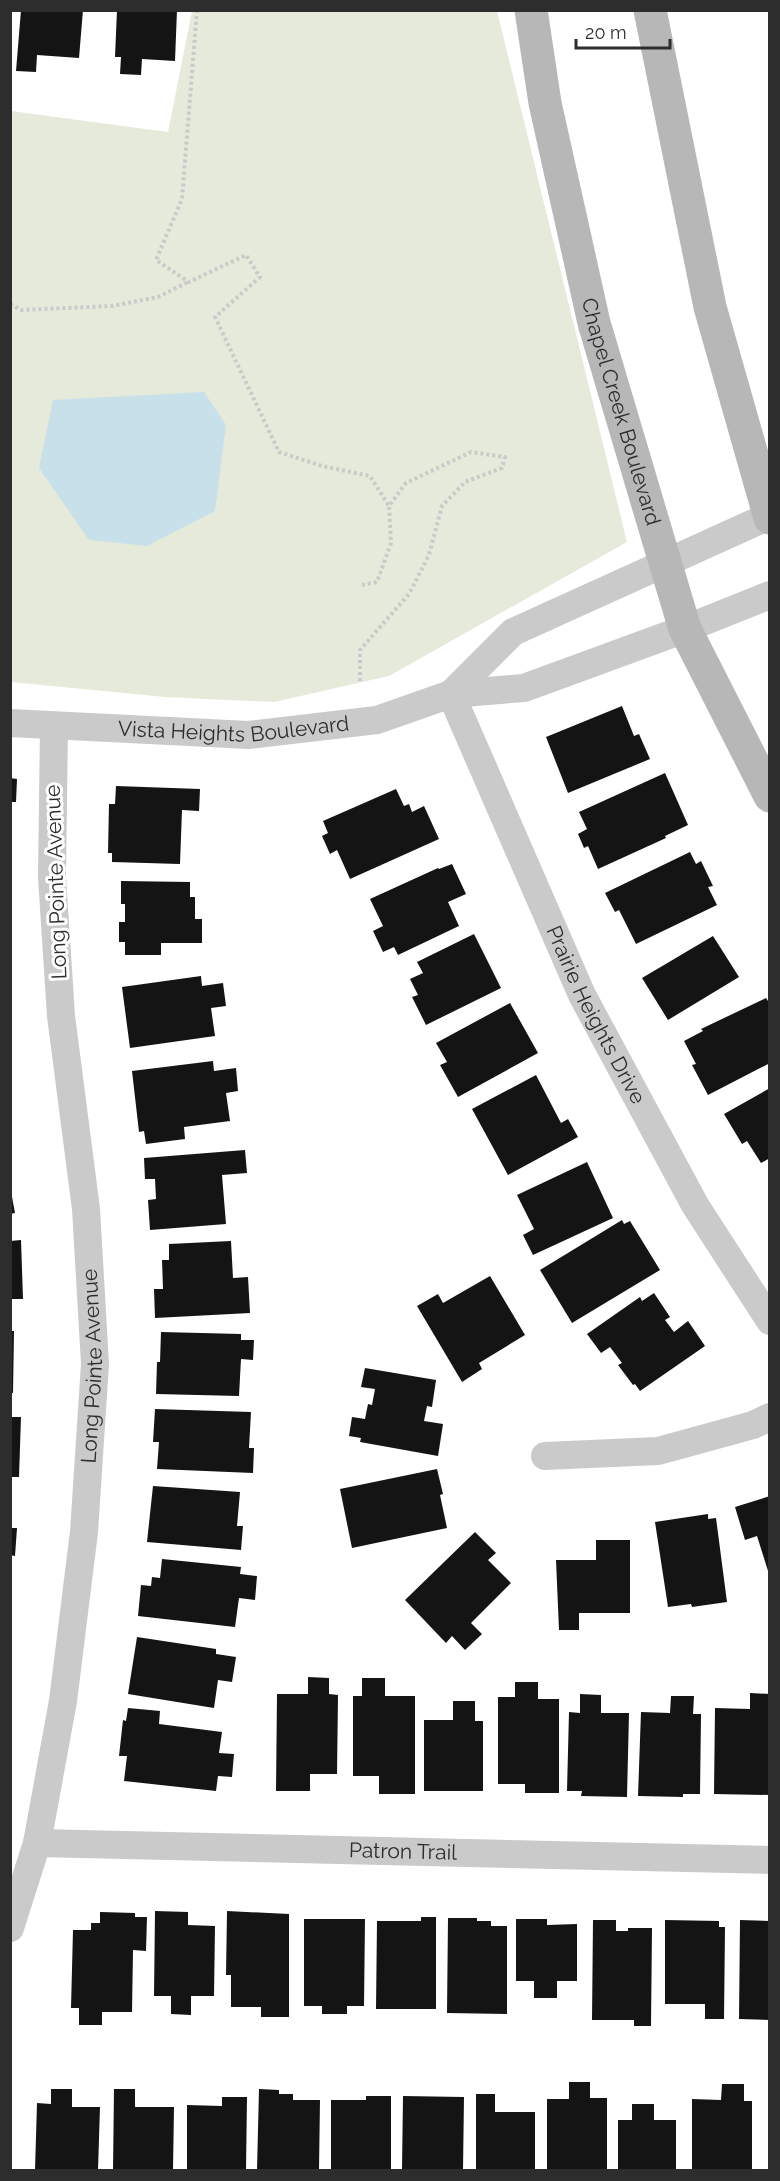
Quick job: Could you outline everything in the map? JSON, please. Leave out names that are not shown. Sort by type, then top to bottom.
[{"type":"main road","name":"Chapel Creek Boulevard","points":[[531,10],[544,103],[594,323],[664,562],[685,629],[770,796]]},
{"type":"main road","points":[[650,10],[710,307],[769,517]]},
{"type":"street","name":"Vista Heights Boulevard","points":[[451,694],[513,632],[664,562],[769,517]]},
{"type":"street","name":"Vista Heights Boulevard","points":[[10,723],[248,735],[377,720],[451,694],[524,688],[770,596]]},
{"type":"street","name":"Prairie Heights Drive","points":[[451,694],[582,995],[695,1205],[770,1321]]},
{"type":"street","name":"Long Pointe Avenue","points":[[10,1928],[37,1843],[63,1701],[83,1544],[95,1364],[86,1209],[59,993],[52,877],[54,726]]},
{"type":"street","points":[[545,1456],[658,1451],[753,1425],[770,1417]]},
{"type":"street","name":"Patron Trail","points":[[37,1843],[770,1860]]},
{"type":"path","points":[[189,282],[156,260],[182,199],[197,10]]},
{"type":"path","points":[[10,304],[21,310],[112,306],[158,297],[246,255],[260,277],[215,317],[279,452],[322,466],[369,476],[388,506],[391,543],[377,582],[362,585]]},
{"type":"path","points":[[360,681],[360,650],[409,594],[429,555],[442,506],[465,482],[502,468],[505,457],[471,452],[406,483],[388,506]]},
{"type":"shaded area","points":[[192,11],[497,11],[627,542],[389,676],[274,702],[165,697],[11,682],[11,111],[168,132]]},
{"type":"water","points":[[204,392],[226,425],[215,511],[147,546],[89,540],[39,468],[53,400]]},
{"type":"building","points":[[21,10],[83,10],[79,58],[37,55],[36,72],[16,71]]},
{"type":"building","points":[[117,10],[177,10],[175,61],[142,59],[141,75],[120,74],[121,57],[115,57]]},
{"type":"building","points":[[622,706],[634,736],[639,734],[650,759],[568,793],[546,737]]},
{"type":"building","points":[[665,773],[688,825],[665,836],[666,838],[598,869],[588,846],[584,848],[578,834],[587,829],[579,812]]},
{"type":"building","points":[[10,778],[17,779],[16,802],[10,802]]},
{"type":"building","points":[[116,786],[200,789],[199,811],[182,810],[180,864],[112,862],[112,853],[108,853],[109,804],[115,804]]},
{"type":"building","points":[[396,789],[404,806],[409,804],[412,812],[424,806],[439,839],[350,879],[337,850],[330,854],[322,836],[328,833],[323,821]]},
{"type":"building","points":[[690,852],[696,864],[701,861],[713,886],[708,887],[717,905],[636,944],[619,910],[615,912],[605,893]]},
{"type":"building","points":[[452,864],[466,894],[448,902],[459,926],[398,955],[394,947],[383,952],[373,931],[383,926],[370,899],[438,868]]},
{"type":"building","points":[[121,881],[190,882],[190,897],[195,897],[195,919],[202,919],[202,943],[161,943],[161,955],[125,955],[125,942],[119,942],[119,922],[125,922],[125,904],[121,904]]},
{"type":"building","points":[[474,934],[501,988],[426,1025],[412,997],[418,995],[410,979],[423,973],[417,962]]},
{"type":"building","points":[[713,936],[739,977],[668,1020],[642,978]]},
{"type":"building","points":[[201,976],[202,986],[223,983],[226,1006],[211,1008],[215,1036],[130,1048],[122,987]]},
{"type":"building","points":[[766,998],[770,1004],[770,1063],[708,1095],[692,1065],[696,1064],[684,1041],[703,1031],[701,1029]]},
{"type":"building","points":[[510,1003],[538,1053],[458,1097],[440,1065],[447,1062],[436,1043]]},
{"type":"building","points":[[213,1061],[214,1071],[236,1068],[238,1091],[226,1093],[230,1121],[184,1127],[185,1139],[146,1144],[144,1131],[139,1132],[132,1071]]},
{"type":"building","points":[[536,1075],[561,1123],[568,1119],[578,1137],[508,1175],[472,1109]]},
{"type":"building","points":[[770,1088],[770,1158],[761,1163],[747,1141],[742,1144],[724,1114]]},
{"type":"building","points":[[245,1150],[247,1173],[222,1175],[226,1224],[150,1230],[148,1200],[156,1199],[155,1179],[145,1179],[144,1158]]},
{"type":"building","points":[[587,1162],[613,1218],[533,1255],[523,1235],[534,1229],[517,1195]]},
{"type":"building","points":[[10,1186],[15,1213],[10,1214]]},
{"type":"building","points":[[622,1220],[624,1224],[630,1221],[660,1270],[572,1323],[540,1270]]},
{"type":"building","points":[[21,1240],[23,1299],[10,1299],[10,1241]]},
{"type":"building","points":[[231,1241],[233,1278],[248,1277],[250,1313],[155,1318],[154,1289],[163,1289],[162,1260],[169,1260],[169,1244]]},
{"type":"building","points":[[490,1276],[525,1335],[479,1363],[482,1369],[462,1382],[417,1306],[438,1294],[443,1303]]},
{"type":"building","points":[[654,1293],[670,1317],[665,1320],[674,1332],[688,1321],[705,1346],[640,1391],[618,1365],[622,1363],[610,1347],[601,1353],[587,1334],[640,1297],[642,1301]]},
{"type":"building","points":[[10,1331],[14,1331],[13,1393],[10,1393]]},
{"type":"building","points":[[161,1332],[241,1334],[241,1340],[254,1340],[253,1360],[241,1359],[239,1396],[156,1394]]},
{"type":"building","points":[[365,1368],[436,1380],[432,1407],[427,1406],[424,1421],[443,1424],[438,1456],[360,1442],[361,1438],[349,1436],[352,1417],[365,1419],[368,1404],[372,1405],[375,1389],[361,1387]]},
{"type":"building","points":[[155,1409],[251,1412],[249,1448],[254,1448],[253,1473],[157,1469],[159,1442],[153,1442]]},
{"type":"building","points":[[10,1417],[21,1417],[19,1477],[10,1477]]},
{"type":"building","points":[[437,1469],[447,1528],[352,1548],[340,1489]]},
{"type":"building","points":[[153,1486],[240,1492],[237,1526],[243,1526],[241,1550],[147,1542]]},
{"type":"building","points":[[770,1496],[769,1574],[757,1536],[745,1540],[735,1507]]},
{"type":"building","points":[[708,1514],[708,1519],[716,1518],[727,1602],[692,1607],[691,1604],[668,1607],[655,1522]]},
{"type":"building","points":[[10,1528],[17,1528],[15,1556],[10,1555]]},
{"type":"building","points":[[475,1532],[496,1553],[488,1560],[511,1583],[471,1623],[482,1634],[465,1650],[452,1636],[446,1643],[405,1600]]},
{"type":"building","points":[[596,1540],[630,1540],[630,1613],[579,1613],[579,1630],[559,1630],[556,1560],[596,1560]]},
{"type":"building","points":[[162,1559],[241,1567],[240,1574],[257,1576],[255,1600],[239,1598],[235,1627],[138,1616],[141,1585],[151,1586],[152,1577],[160,1578]]},
{"type":"building","points":[[137,1637],[216,1649],[216,1654],[236,1657],[232,1682],[218,1680],[214,1708],[128,1694]]},
{"type":"building","points":[[308,1677],[329,1678],[329,1694],[338,1695],[337,1774],[310,1774],[310,1791],[276,1791],[277,1694],[308,1694]]},
{"type":"building","points":[[362,1678],[385,1678],[385,1696],[415,1696],[415,1794],[379,1794],[379,1776],[353,1776],[353,1696],[362,1696]]},
{"type":"building","points":[[515,1682],[538,1682],[538,1699],[559,1699],[559,1793],[525,1793],[525,1784],[498,1784],[498,1697],[515,1697]]},
{"type":"building","points":[[750,1693],[770,1694],[770,1795],[714,1794],[715,1708],[750,1709]]},
{"type":"building","points":[[580,1694],[601,1695],[601,1713],[629,1713],[627,1797],[581,1796],[582,1791],[567,1791],[569,1712],[580,1713]]},
{"type":"building","points":[[671,1696],[694,1696],[693,1714],[701,1714],[700,1794],[683,1794],[683,1797],[638,1796],[641,1712],[670,1713]]},
{"type":"building","points":[[453,1701],[475,1701],[475,1721],[483,1721],[483,1791],[424,1791],[424,1720],[453,1720]]},
{"type":"building","points":[[128,1708],[160,1711],[159,1724],[222,1732],[219,1753],[234,1754],[232,1777],[218,1776],[216,1791],[124,1781],[127,1756],[119,1756],[123,1720],[126,1721]]},
{"type":"building","points":[[155,1911],[188,1912],[188,1925],[215,1926],[214,1996],[191,1996],[191,2015],[171,2014],[171,1996],[154,1996]]},
{"type":"building","points":[[227,1911],[289,1914],[289,2017],[261,2017],[261,2007],[231,2007],[231,1975],[226,1975]]},
{"type":"building","points":[[100,1912],[135,1913],[135,1917],[147,1917],[146,1951],[133,1950],[132,2012],[102,2012],[102,2025],[79,2025],[79,2008],[71,2008],[73,1930],[91,1930],[91,1923],[100,1923]]},
{"type":"building","points":[[421,1917],[436,1917],[436,2009],[376,2009],[377,1921],[421,1921]]},
{"type":"building","points":[[448,1918],[477,1918],[477,1921],[491,1921],[491,1926],[507,1926],[507,2014],[447,2013]]},
{"type":"building","points":[[304,1919],[365,1919],[364,2006],[347,2006],[347,2014],[322,2014],[322,2006],[304,2006]]},
{"type":"building","points":[[516,1919],[547,1919],[547,1925],[577,1924],[577,1981],[557,1981],[557,1998],[534,1998],[534,1981],[516,1981]]},
{"type":"building","points":[[593,1920],[616,1920],[616,1931],[628,1931],[628,1928],[652,1928],[651,2026],[634,2026],[634,2020],[592,2020]]},
{"type":"building","points":[[665,1920],[719,1921],[719,1927],[725,1927],[724,2019],[705,2019],[705,2004],[665,2004]]},
{"type":"building","points":[[740,1920],[770,1921],[770,2020],[739,2019]]},
{"type":"building","points":[[569,2082],[590,2082],[590,2098],[607,2098],[607,2170],[547,2170],[547,2099],[569,2099]]},
{"type":"building","points":[[722,2084],[744,2084],[744,2101],[752,2101],[752,2170],[692,2170],[692,2099],[721,2100]]},
{"type":"building","points":[[51,2089],[72,2089],[72,2107],[100,2107],[98,2170],[35,2170],[37,2103],[51,2104]]},
{"type":"building","points":[[114,2089],[135,2089],[135,2107],[174,2107],[173,2170],[113,2170]]},
{"type":"building","points":[[259,2089],[279,2090],[279,2094],[293,2094],[293,2100],[320,2100],[319,2170],[257,2170]]},
{"type":"building","points":[[476,2094],[495,2094],[495,2112],[535,2112],[535,2170],[476,2170]]},
{"type":"building","points":[[366,2096],[391,2096],[391,2170],[331,2170],[331,2100],[366,2100]]},
{"type":"building","points":[[403,2096],[464,2097],[463,2170],[402,2170]]},
{"type":"building","points":[[222,2097],[247,2097],[246,2170],[187,2170],[187,2105],[222,2106]]},
{"type":"building","points":[[632,2104],[654,2104],[654,2120],[676,2120],[676,2170],[618,2170],[618,2120],[632,2120]]}]
